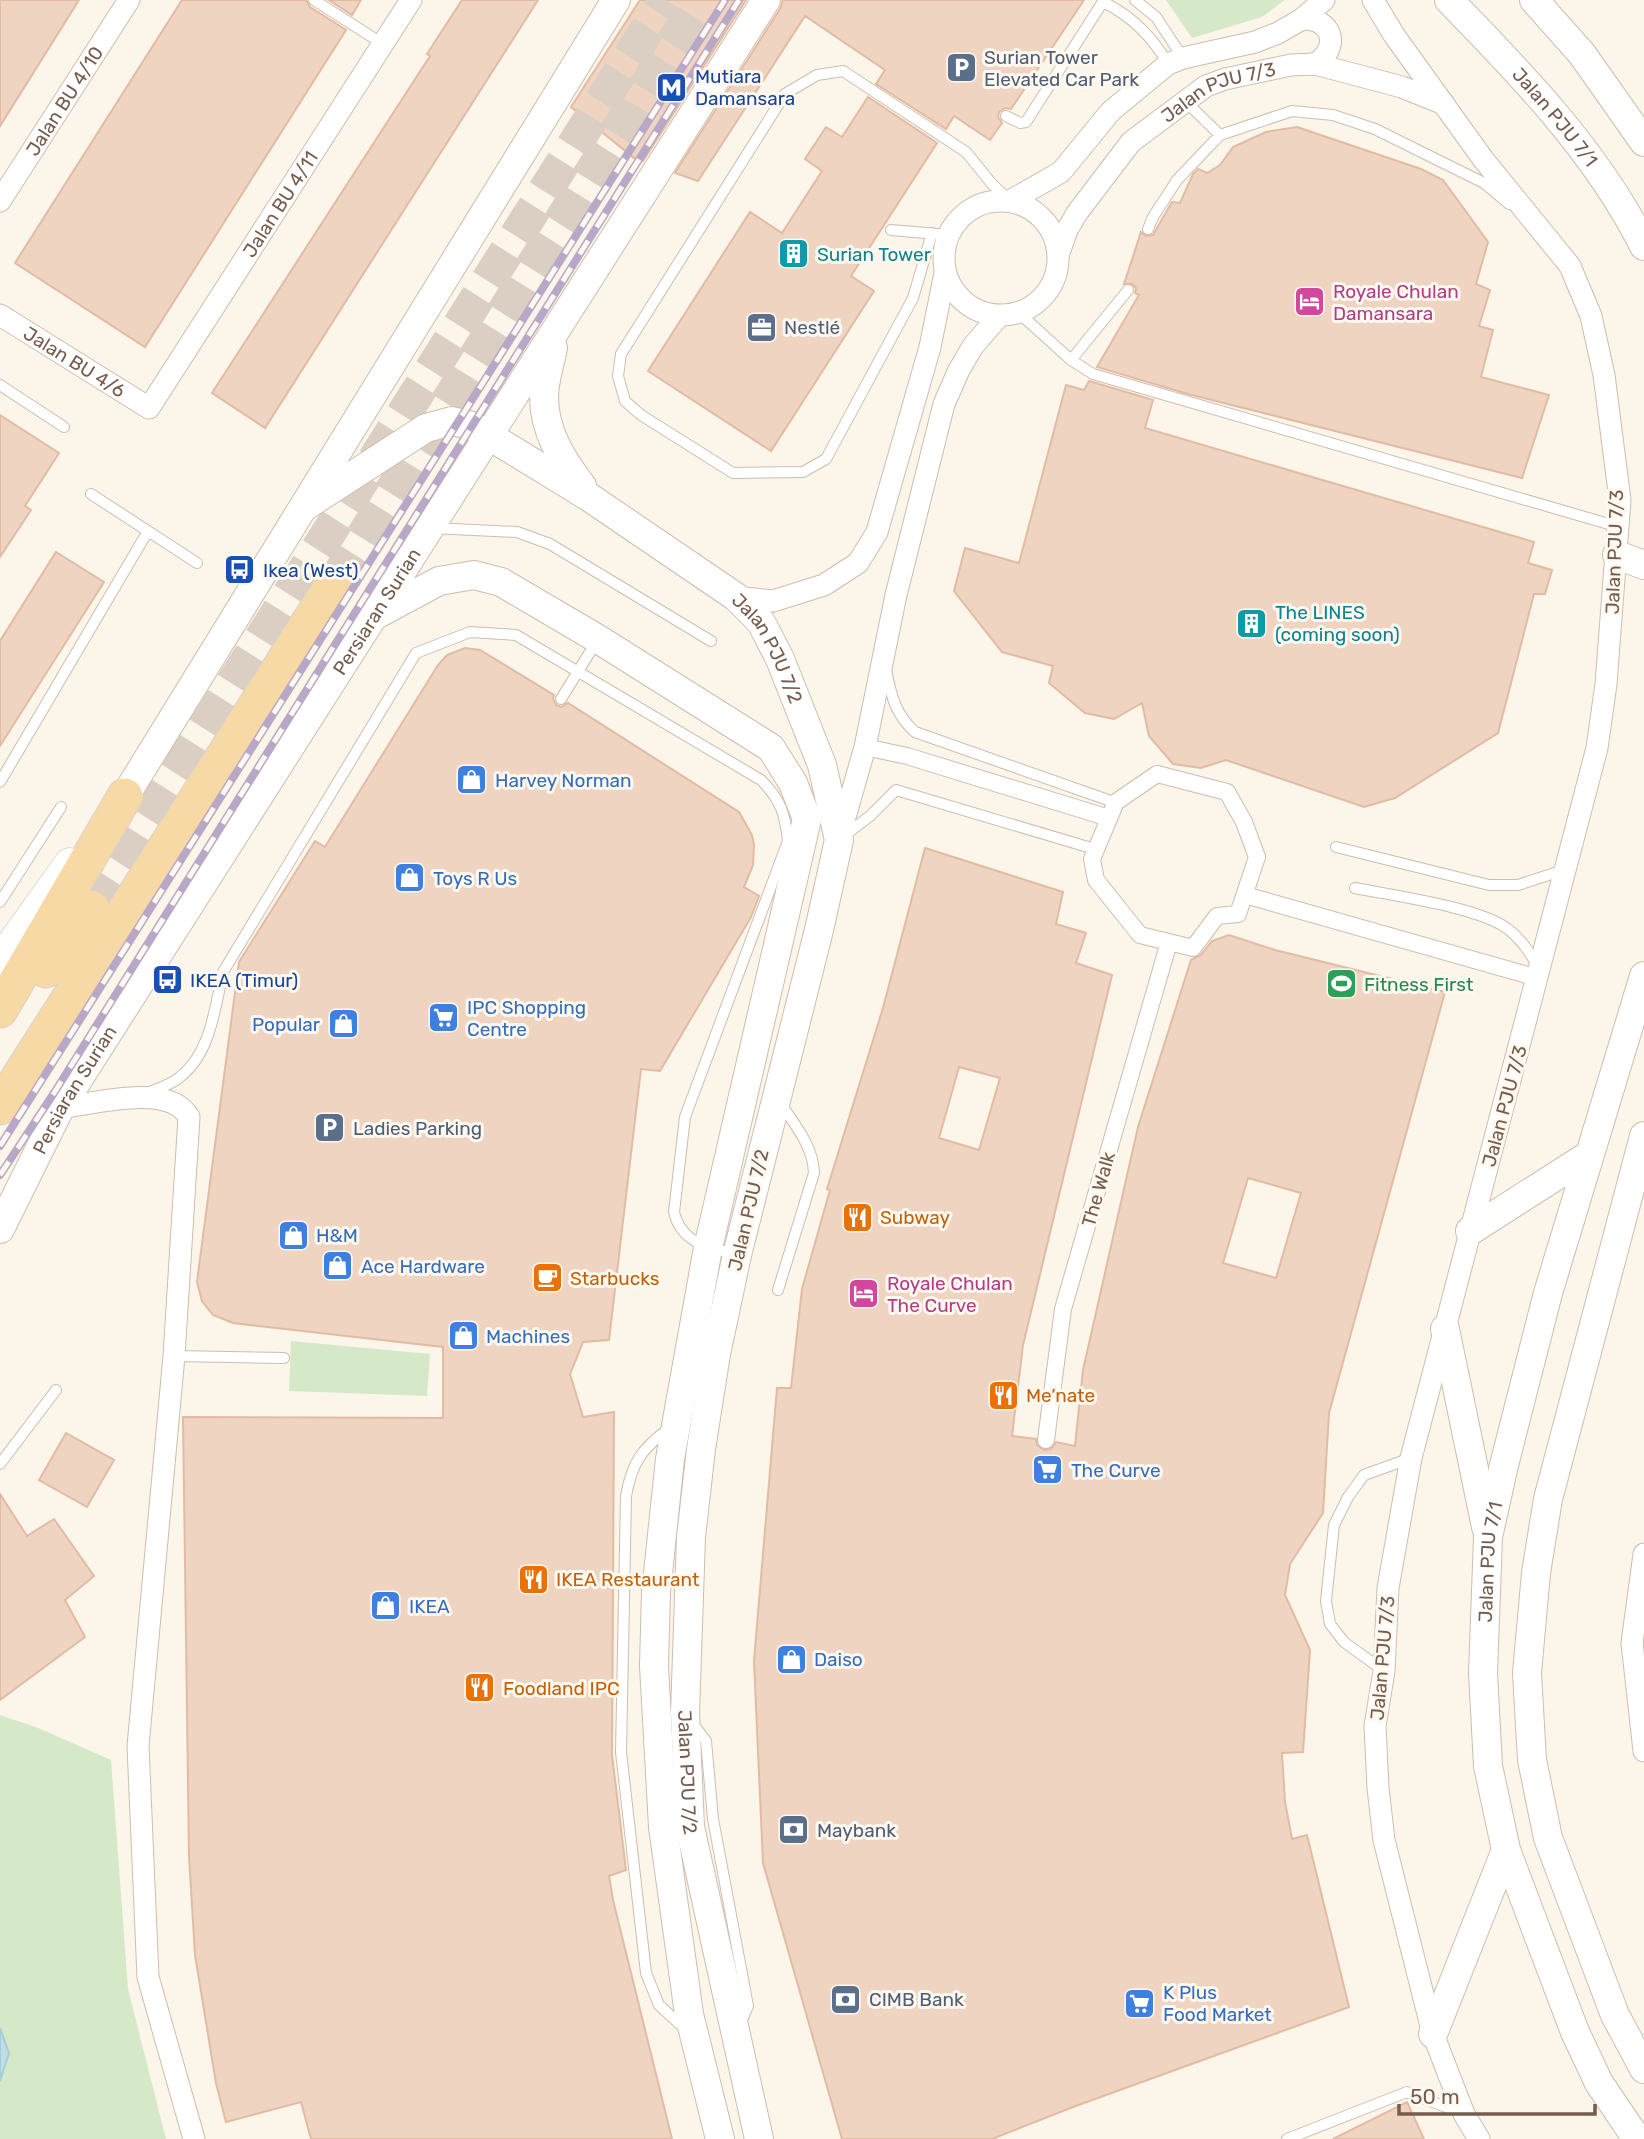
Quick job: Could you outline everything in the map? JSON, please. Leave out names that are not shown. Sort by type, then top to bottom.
[{"type":"main road","points":[[0,1107],[334,583]]},
{"type":"main road","points":[[0,962],[63,872],[125,796]]},
{"type":"main road","points":[[0,1010],[125,796]]},
{"type":"main road","points":[[0,1032],[92,908]]},
{"type":"street","name":"Jalan BU 4/10","points":[[0,201],[129,0]]},
{"type":"street","name":"Jalan BU 4/11","points":[[149,408],[411,0]]},
{"type":"street","points":[[125,796],[616,0]]},
{"type":"street","name":"Persiaran Surian","points":[[0,1228],[60,1108],[766,0]]},
{"type":"street","name":"Jalan PJU 7/3","points":[[1010,201],[1061,172],[1111,111],[1175,61],[1255,42],[1278,33],[1302,19],[1324,0]]},
{"type":"street","name":"Jalan PJU 7/3","points":[[1373,0],[1394,35],[1483,159],[1570,266],[1591,316],[1604,375],[1620,500],[1606,684],[1597,748],[1411,1458],[1388,1588],[1384,1671],[1375,1727],[1384,1840],[1433,2034],[1464,2114],[1479,2139]]},
{"type":"street","name":"Jalan PJU 7/1","points":[[1449,0],[1514,66],[1573,136],[1615,193],[1644,246]]},
{"type":"street","points":[[1534,0],[1582,54],[1644,142]]},
{"type":"street","points":[[1302,19],[1321,23],[1328,30],[1331,40],[1330,50],[1315,64]]},
{"type":"street","name":"Jalan PJU 7/3","points":[[1059,253],[1076,213],[1131,142],[1206,86],[1225,79],[1291,65],[1315,64],[1402,87],[1444,104]]},
{"type":"street","points":[[736,597],[772,601],[824,585],[858,563],[877,532],[886,506],[930,348],[945,273],[940,234],[974,208],[991,201],[1010,201],[1029,206],[1044,218],[1055,234],[1059,253],[1058,272],[1049,291],[1036,305],[1009,315],[974,346],[959,370],[944,404],[914,514],[865,747],[839,840]]},
{"type":"street","points":[[945,273],[953,290],[965,304],[981,313],[1009,315]]},
{"type":"street","name":"Jalan BU 4/6","points":[[0,315],[149,408]]},
{"type":"street","points":[[556,332],[544,396],[547,422],[564,461],[589,497]]},
{"type":"street","name":"Jalan PJU 7/2","points":[[304,507],[426,428],[452,422],[473,426],[589,497],[736,597],[761,622],[780,659],[822,765],[839,840],[737,1255],[716,1354],[691,1537],[685,1713],[690,1827],[759,2139]]},
{"type":"street","points":[[1617,555],[1644,565]]},
{"type":"street","name":"Jalan PJU 7/2","points":[[372,617],[439,581],[474,575],[501,582],[598,639],[771,748],[793,783],[807,820],[708,1248],[676,1424],[662,1521],[656,1592],[654,1666],[663,1827],[689,2014],[720,2139]]},
{"type":"street","points":[[865,747],[907,756],[1109,818]]},
{"type":"street","points":[[1157,774],[1227,792],[1244,822],[1257,857],[1238,914],[1217,916],[1193,948],[1140,934],[1096,880],[1092,859],[1109,818],[1116,802],[1157,774]]},
{"type":"street","points":[[1245,895],[1539,974]]},
{"type":"street","name":"The Walk","points":[[1046,1440],[1063,1309],[1169,942]]},
{"type":"street","name":"Jalan PJU 7/1","points":[[1637,2139],[1599,2083],[1575,2032],[1506,1850],[1489,1766],[1483,1673],[1488,1537],[1504,1465],[1548,1293],[1644,976]]},
{"type":"street","points":[[60,1108],[140,1097],[177,1105],[186,1111],[189,1117],[174,1356],[138,1746],[148,1977],[194,2139]]},
{"type":"street","points":[[1644,1136],[1548,1499],[1536,1573],[1527,1673],[1532,1760],[1548,1838],[1615,2015],[1644,2069]]},
{"type":"street","points":[[1470,1231],[1589,1155]]},
{"type":"street","points":[[1446,1329],[1488,1537]]},
{"type":"street","points":[[1644,1554],[1632,1643],[1644,1749]]},
{"type":"street","points":[[1433,2034],[1506,1850]]},
{"type":"lane","points":[[314,0],[383,44]]},
{"type":"lane","points":[[1135,0],[1156,17],[1175,61]]},
{"type":"lane","points":[[1006,116],[1020,123],[1026,122],[1104,1],[1148,34],[1175,61]]},
{"type":"lane","points":[[891,230],[940,234],[907,310],[826,459],[803,472],[733,473],[640,415],[625,401],[618,376],[621,354],[785,94],[817,75],[843,72],[966,152],[1010,201]]},
{"type":"lane","points":[[1185,102],[1220,135]]},
{"type":"lane","points":[[1148,229],[1177,180],[1220,135],[1292,111],[1333,115],[1375,129],[1484,183],[1541,231]]},
{"type":"lane","points":[[1071,360],[1128,290]]},
{"type":"lane","points":[[1009,315],[1093,374],[1619,527]]},
{"type":"lane","points":[[0,385],[64,427]]},
{"type":"lane","points":[[91,494],[197,563]]},
{"type":"lane","points":[[430,527],[517,532],[550,544],[711,641]]},
{"type":"lane","points":[[0,782],[148,531]]},
{"type":"lane","points":[[140,1097],[180,1078],[194,1063],[203,1048],[212,1022],[223,972],[416,653],[470,632],[516,635],[761,780],[782,806],[788,841],[685,1117],[674,1212],[677,1226],[688,1237],[708,1248],[737,1255]]},
{"type":"lane","points":[[561,699],[598,639]]},
{"type":"lane","points":[[884,661],[892,702],[903,722],[915,732],[1108,800]]},
{"type":"lane","points":[[839,840],[870,816],[896,790],[1088,847]]},
{"type":"lane","points":[[0,902],[61,807]]},
{"type":"lane","points":[[1336,847],[1489,885],[1518,886],[1567,868]]},
{"type":"lane","points":[[1355,888],[1475,913],[1507,928],[1527,947],[1539,974]]},
{"type":"lane","points":[[776,1096],[807,1144],[813,1157],[814,1173],[778,1290]]},
{"type":"lane","points":[[174,1356],[284,1358]]},
{"type":"lane","points":[[0,1464],[57,1390]]},
{"type":"lane","points":[[676,1424],[650,1442],[640,1455],[630,1473],[625,1496],[621,1752],[646,1972],[659,2005],[696,2039]]},
{"type":"lane","points":[[1384,1671],[1344,1642],[1330,1624],[1326,1601],[1334,1525],[1348,1497],[1364,1475],[1411,1458]]},
{"type":"lane","points":[[1287,2139],[1407,2092],[1464,2114]]},
{"type":"green space","points":[[1166,0],[1285,0],[1262,17],[1192,38]]},
{"type":"green space","points":[[291,1341],[430,1354],[427,1396],[289,1391]]},
{"type":"green space","points":[[0,1715],[36,1727],[111,1760],[128,1989],[166,2139],[0,2139]]},
{"type":"water","points":[[0,2028],[9,2053],[0,2081]]},
{"type":"building","points":[[0,0],[79,0],[0,126]]},
{"type":"building","points":[[182,0],[306,0],[310,7],[346,30],[145,347],[15,263]]},
{"type":"building","points":[[329,0],[361,0],[352,15]]},
{"type":"building","points":[[462,0],[538,0],[265,428],[212,393],[430,56],[427,54]]},
{"type":"building","points":[[640,0],[746,0],[643,161],[634,158],[571,107]]},
{"type":"building","name":"Surian Tower Elevated Car Park","points":[[783,0],[1084,0],[1011,109],[1005,108],[999,112],[998,117],[1002,123],[990,140],[954,116],[946,129],[876,84],[885,70],[805,16],[698,181],[675,173],[780,9]]},
{"type":"building","name":"Surian Tower","points":[[868,97],[937,143],[851,276],[874,291],[771,451],[648,371],[750,212],[782,233],[822,171],[805,159],[826,127],[842,137]]},
{"type":"building","name":"Royale Chulan Damansara","points":[[1297,127],[1421,169],[1443,180],[1488,242],[1476,284],[1490,290],[1479,326],[1493,330],[1481,377],[1549,395],[1522,478],[1188,394],[1097,367],[1139,295],[1135,293],[1136,288],[1132,284],[1124,284],[1141,232],[1146,236],[1153,235],[1172,202],[1180,203],[1198,169],[1207,173],[1220,165],[1233,147],[1266,132]]},
{"type":"building","name":"The LINES (coming soon)","points":[[1089,381],[1153,400],[1145,428],[1534,542],[1528,563],[1552,570],[1545,594],[1534,594],[1498,733],[1395,798],[1364,807],[1226,760],[1201,768],[1173,764],[1149,736],[1142,703],[1114,719],[1085,713],[1049,683],[1053,666],[1002,652],[954,591],[965,548],[1019,563],[1066,385],[1084,390]]},
{"type":"building","points":[[0,415],[59,453],[25,506],[31,510],[0,557]]},
{"type":"building","points":[[56,552],[104,582],[0,746],[0,641]]},
{"type":"building","points":[[465,648],[480,650],[554,695],[556,705],[561,707],[568,703],[739,812],[752,835],[754,845],[753,865],[744,887],[759,896],[751,917],[660,1071],[641,1069],[609,1340],[583,1342],[570,1374],[583,1417],[614,1412],[612,1755],[626,1870],[609,1876],[672,2139],[311,2139],[301,2102],[226,2122],[216,2083],[195,1955],[189,1856],[183,1417],[443,1418],[443,1347],[233,1323],[213,1315],[202,1301],[197,1282],[239,962],[315,841],[325,847],[438,665],[447,655]]},
{"type":"building","name":"The Curve","points":[[925,848],[1063,892],[1056,924],[1086,933],[1076,963],[1112,975],[1023,1345],[1012,1436],[1036,1439],[1037,1445],[1044,1450],[1051,1449],[1056,1442],[1075,1446],[1083,1370],[1138,1127],[1191,960],[1201,955],[1212,941],[1229,935],[1275,950],[1445,992],[1329,1413],[1323,1513],[1290,1564],[1285,1595],[1310,1650],[1303,1752],[1282,1753],[1285,1802],[1292,1839],[1307,1835],[1349,2007],[992,2139],[842,2139],[763,1863],[754,1661],[777,1388],[791,1388],[802,1289],[830,1190],[827,1189],[883,1008]],"holes":[[[959,1067],[1000,1078],[979,1150],[939,1138]],[[1248,1178],[1301,1193],[1276,1278],[1223,1263]]]},
{"type":"building","points":[[66,1433],[114,1460],[87,1507],[39,1480]]},
{"type":"building","points":[[0,1494],[27,1536],[54,1519],[94,1576],[65,1600],[85,1637],[0,1700]]},
{"type":"building","points":[[1407,2102],[1424,2139],[1333,2139]]},
{"type":"tunnel","points":[[91,908],[666,0]]},
{"type":"tunnel","points":[[334,583],[700,0]]},
{"type":"railway","points":[[0,1146],[725,0]]},
{"type":"railway","points":[[0,1175],[739,0]]},
{"type":"place","name":"Surian Tower Elevated Car Park","points":[[961,68]]},
{"type":"place","name":"Mutiara Damansara","points":[[672,87]]},
{"type":"place","name":"Surian Tower","points":[[794,254]]},
{"type":"place","name":"Royale Chulan Damansara","points":[[1310,302]]},
{"type":"place","name":"Nestlé","points":[[761,327]]},
{"type":"place","name":"Ikea (West)","points":[[240,570]]},
{"type":"place","name":"The LINES (coming soon)","points":[[1252,623]]},
{"type":"place","name":"Harvey Norman","points":[[472,780]]},
{"type":"place","name":"Toys R Us","points":[[410,878]]},
{"type":"place","name":"IKEA (Timur)","points":[[167,980]]},
{"type":"place","name":"Fitness First","points":[[1341,984]]},
{"type":"place","name":"IPC Shopping Centre","points":[[444,1018]]},
{"type":"place","name":"Popular","points":[[343,1024]]},
{"type":"place","name":"Ladies Parking","points":[[330,1128]]},
{"type":"place","name":"Subway","points":[[857,1217]]},
{"type":"place","name":"H&M","points":[[293,1235]]},
{"type":"place","name":"Ace Hardware","points":[[338,1266]]},
{"type":"place","name":"Starbucks","points":[[547,1278]]},
{"type":"place","name":"Royale Chulan The Curve","points":[[864,1294]]},
{"type":"place","name":"Machines","points":[[463,1336]]},
{"type":"place","name":"Me’nate","points":[[1003,1395]]},
{"type":"place","name":"The Curve","points":[[1048,1470]]},
{"type":"place","name":"IKEA Restaurant","points":[[533,1579]]},
{"type":"place","name":"IKEA","points":[[386,1606]]},
{"type":"place","name":"Daiso","points":[[791,1659]]},
{"type":"place","name":"Foodland IPC","points":[[480,1688]]},
{"type":"place","name":"Maybank","points":[[794,1830]]},
{"type":"place","name":"CIMB Bank","points":[[846,1999]]},
{"type":"place","name":"K Plus Food Market","points":[[1140,2003]]}]
